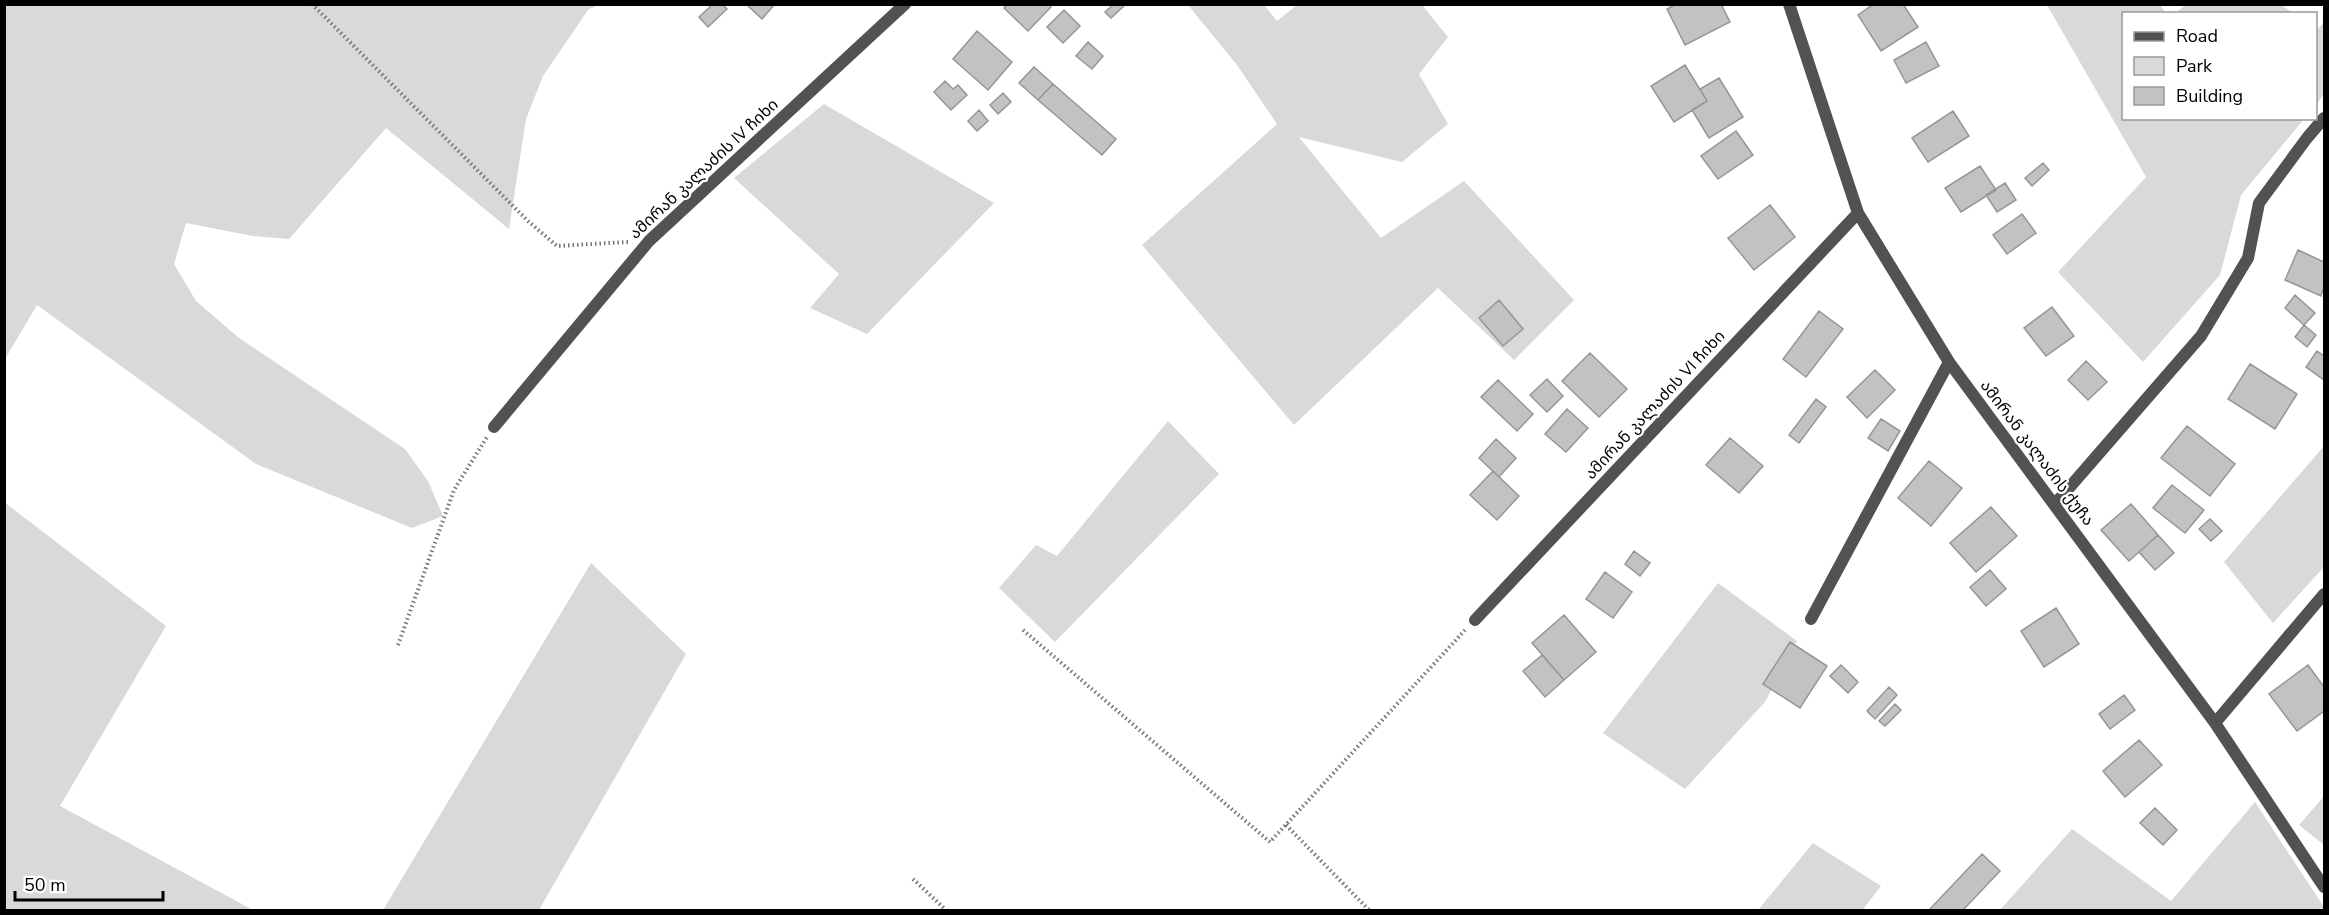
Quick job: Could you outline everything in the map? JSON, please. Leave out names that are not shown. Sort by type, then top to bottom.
[{"type":"street","name":"ამირან კალაძის IV ჩიხი","points":[[494,427],[649,241],[905,4]]},
{"type":"street","name":"ამირან კალაძის ქუჩა","points":[[1790,4],[1858,213],[1949,362],[2215,723],[2325,887]]},
{"type":"street","points":[[2055,504],[2201,336],[2248,258],[2259,203],[2307,138],[2325,118]]},
{"type":"street","name":"ამირან კალაძის VI ჩიხი","points":[[1475,620],[1858,213]]},
{"type":"street","points":[[1811,619],[1949,362]]},
{"type":"street","points":[[2215,723],[2325,594]]},
{"type":"path","points":[[312,4],[528,221],[557,246],[649,241]]},
{"type":"path","points":[[398,645],[454,490],[494,427]]},
{"type":"path","points":[[1023,630],[1270,842],[1475,620]]},
{"type":"path","points":[[1286,825],[1369,910]]},
{"type":"path","points":[[913,879],[946,910]]},
{"type":"green space","points":[[2187,4],[2281,5],[2292,12],[2176,12]]},
{"type":"green space","points":[[4,5],[598,5],[588,10],[543,76],[526,119],[509,229],[386,128],[289,239],[253,236],[186,223],[174,264],[196,301],[239,338],[405,449],[428,481],[443,516],[412,528],[256,464],[37,305],[5,359]]},
{"type":"green space","points":[[1188,5],[1264,5],[1277,21],[1297,5],[1422,5],[1448,37],[1419,74],[1448,124],[1402,162],[1299,137],[1381,238],[1464,181],[1574,300],[1514,360],[1438,288],[1294,425],[1142,245],[1277,124],[1237,65]]},
{"type":"green space","points":[[2047,5],[2160,5],[2165,12],[2122,12],[2122,120],[2303,120],[2241,195],[2220,275],[2143,362],[2058,272],[2146,177]]},
{"type":"green space","points":[[2324,22],[2324,94],[2317,104],[2317,30]]},
{"type":"green space","points":[[824,104],[994,203],[867,334],[810,308],[839,274],[734,178]]},
{"type":"green space","points":[[1168,421],[1219,474],[1055,642],[999,588],[1036,545],[1057,556]]},
{"type":"green space","points":[[2324,446],[2324,567],[2273,623],[2224,562]]},
{"type":"green space","points":[[4,502],[166,626],[60,806],[253,910],[5,910]]},
{"type":"green space","points":[[591,563],[686,654],[539,910],[383,910]]},
{"type":"green space","points":[[1718,583],[1797,641],[1765,702],[1685,789],[1603,733]]},
{"type":"green space","points":[[2324,796],[2324,845],[2299,825]]},
{"type":"green space","points":[[2255,802],[2324,910],[2000,910],[2072,829],[2171,901]]},
{"type":"green space","points":[[1813,843],[1881,886],[1864,908],[1865,910],[1758,910]]},
{"type":"building","points":[[713,4],[722,4],[727,9],[708,27],[699,17]]},
{"type":"building","points":[[746,4],[775,4],[762,19]]},
{"type":"building","points":[[1008,4],[1049,4],[1051,7],[1028,31],[1004,8]]},
{"type":"building","points":[[1114,4],[1126,4],[1111,18],[1105,12]]},
{"type":"building","points":[[1676,4],[1721,4],[1730,22],[1685,45],[1667,9]]},
{"type":"building","points":[[1874,4],[1903,4],[1918,27],[1881,51],[1858,15]]},
{"type":"building","points":[[1064,10],[1080,26],[1063,43],[1047,27]]},
{"type":"building","points":[[977,31],[1012,62],[988,90],[953,59]]},
{"type":"building","points":[[1088,42],[1103,56],[1092,69],[1076,56]]},
{"type":"building","points":[[1926,42],[1939,66],[1906,83],[1894,60]]},
{"type":"building","points":[[1685,65],[1707,101],[1674,122],[1651,86]]},
{"type":"building","points":[[1034,67],[1053,84],[1038,100],[1019,83]]},
{"type":"building","points":[[1719,78],[1743,117],[1709,138],[1692,110],[1707,101],[1700,89]]},
{"type":"building","points":[[945,81],[953,89],[958,85],[967,95],[951,110],[934,92]]},
{"type":"building","points":[[1053,84],[1116,139],[1102,155],[1038,100]]},
{"type":"building","points":[[1003,93],[1011,102],[998,114],[990,105]]},
{"type":"building","points":[[979,110],[988,121],[977,131],[968,121]]},
{"type":"building","points":[[1953,111],[1969,136],[1928,162],[1912,138]]},
{"type":"building","points":[[1736,131],[1753,155],[1718,179],[1701,156]]},
{"type":"building","points":[[2043,163],[2049,170],[2032,186],[2025,178]]},
{"type":"building","points":[[1980,166],[1996,190],[1961,212],[1945,188]]},
{"type":"building","points":[[2005,183],[2016,200],[1997,212],[1986,195]]},
{"type":"building","points":[[1770,205],[1795,237],[1754,270],[1728,238]]},
{"type":"building","points":[[2022,214],[2036,233],[2007,254],[1993,235]]},
{"type":"building","points":[[2298,250],[2324,262],[2324,287],[2321,296],[2285,280]]},
{"type":"building","points":[[2295,295],[2315,313],[2304,325],[2285,308]]},
{"type":"building","points":[[1499,300],[1523,329],[1503,346],[1479,318]]},
{"type":"building","points":[[2052,307],[2074,336],[2046,356],[2024,328]]},
{"type":"building","points":[[1819,311],[1843,329],[1806,377],[1783,359]]},
{"type":"building","points":[[2304,325],[2316,335],[2307,347],[2295,337]]},
{"type":"building","points":[[2317,351],[2324,356],[2324,380],[2306,367]]},
{"type":"building","points":[[1590,353],[1627,389],[1599,417],[1562,381]]},
{"type":"building","points":[[2086,361],[2107,382],[2088,400],[2068,380]]},
{"type":"building","points":[[2250,364],[2297,394],[2275,429],[2228,399]]},
{"type":"building","points":[[1875,370],[1895,390],[1867,418],[1847,397]]},
{"type":"building","points":[[1547,379],[1563,396],[1547,412],[1530,395]]},
{"type":"building","points":[[1498,380],[1533,414],[1517,431],[1481,397]]},
{"type":"building","points":[[1816,399],[1826,407],[1799,443],[1789,435]]},
{"type":"building","points":[[1567,409],[1588,428],[1566,452],[1545,434]]},
{"type":"building","points":[[1881,419],[1900,431],[1888,451],[1868,438]]},
{"type":"building","points":[[2187,426],[2235,464],[2210,496],[2161,458]]},
{"type":"building","points":[[1730,438],[1763,466],[1739,493],[1706,465]]},
{"type":"building","points":[[1496,439],[1516,458],[1499,477],[1479,458]]},
{"type":"building","points":[[1929,461],[1962,488],[1931,526],[1898,498]]},
{"type":"building","points":[[1493,471],[1519,496],[1497,520],[1470,495]]},
{"type":"building","points":[[2172,485],[2204,510],[2185,533],[2153,508]]},
{"type":"building","points":[[2131,504],[2158,535],[2129,561],[2101,530]]},
{"type":"building","points":[[1991,507],[2017,536],[1976,572],[1950,543]]},
{"type":"building","points":[[2210,519],[2222,531],[2211,541],[2199,529]]},
{"type":"building","points":[[2158,535],[2174,553],[2155,570],[2139,552]]},
{"type":"building","points":[[1634,551],[1650,563],[1640,576],[1625,564]]},
{"type":"building","points":[[1990,570],[2006,589],[1986,606],[1970,587]]},
{"type":"building","points":[[1605,572],[1632,592],[1613,618],[1586,599]]},
{"type":"building","points":[[2056,608],[2079,644],[2044,667],[2021,631]]},
{"type":"building","points":[[1564,615],[1596,652],[1564,680],[1532,643]]},
{"type":"building","points":[[1790,642],[1827,666],[1800,708],[1763,684]]},
{"type":"building","points":[[1542,655],[1564,680],[1545,697],[1523,671]]},
{"type":"building","points":[[1841,665],[1858,682],[1848,693],[1830,676]]},
{"type":"building","points":[[2308,665],[2324,687],[2324,711],[2297,731],[2269,694]]},
{"type":"building","points":[[1889,687],[1897,695],[1875,719],[1867,711]]},
{"type":"building","points":[[2124,695],[2135,710],[2110,729],[2099,714]]},
{"type":"building","points":[[1895,704],[1901,710],[1885,726],[1879,721]]},
{"type":"building","points":[[2139,740],[2162,765],[2125,797],[2103,771]]},
{"type":"building","points":[[2155,808],[2177,830],[2163,845],[2140,823]]},
{"type":"building","points":[[1982,854],[2000,871],[1963,910],[1929,910]]}]
